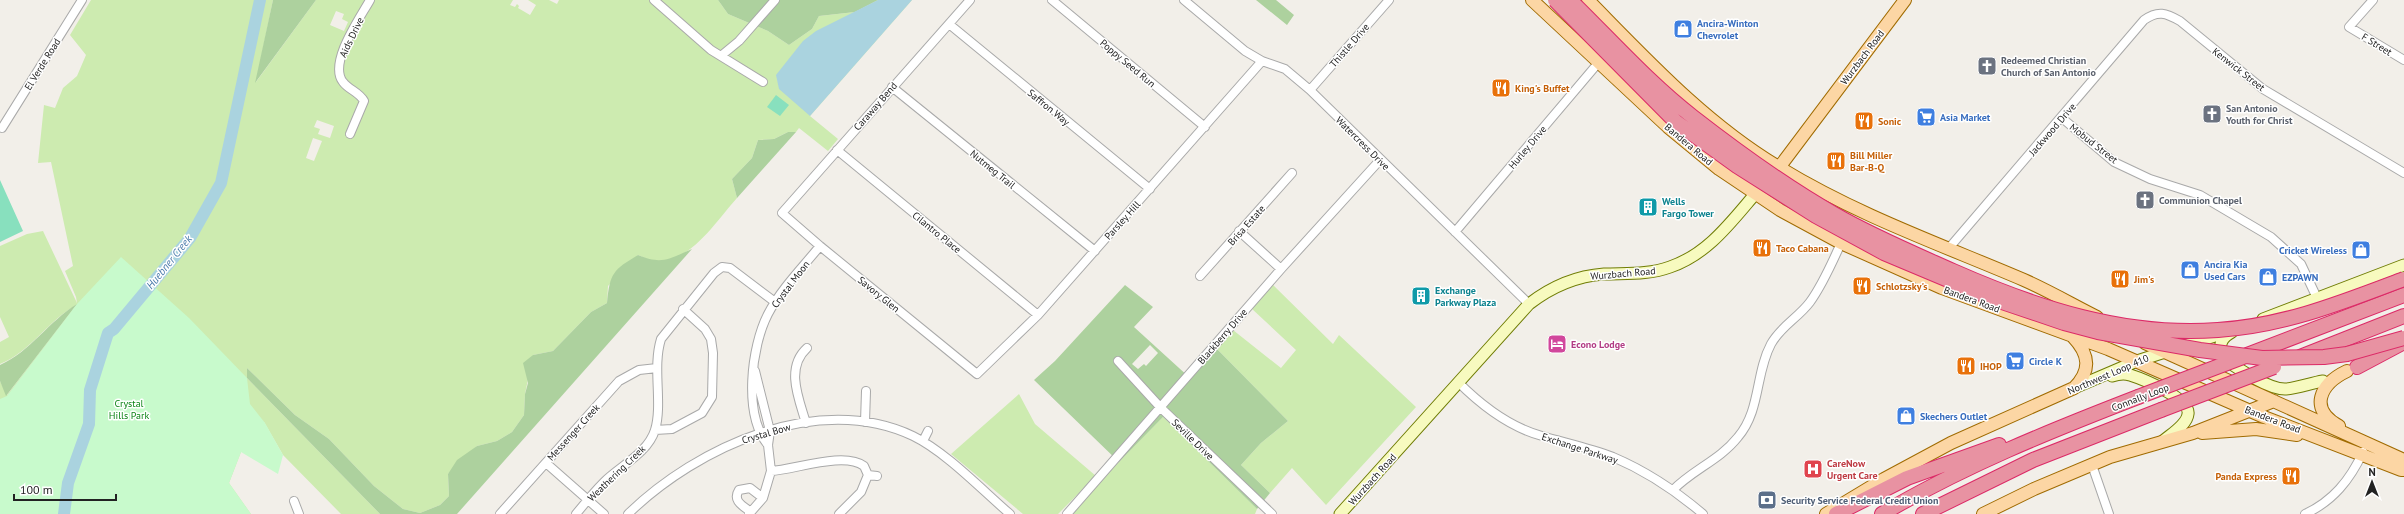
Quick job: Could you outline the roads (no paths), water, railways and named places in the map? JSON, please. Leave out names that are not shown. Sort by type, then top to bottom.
[{"type":"highway","points":[[1554,0],[1676,122],[1736,166],[1816,216],[1884,253],[1996,300],[2064,323],[2098,332],[2200,350],[2262,358],[2324,358],[2347,354],[2404,338]]},
{"type":"highway","points":[[1570,0],[1691,116],[1770,173],[1833,213],[1886,241],[2022,299],[2086,319],[2123,326],[2172,332],[2219,330],[2273,323],[2300,316],[2404,278]]},
{"type":"highway","name":"Connally Loop","points":[[1882,514],[1960,472],[2034,438],[2404,295]]},
{"type":"highway","name":"Connally Loop","points":[[1923,514],[2010,470],[2404,316]]},
{"type":"highway","points":[[2352,369],[2404,342]]},
{"type":"highway","points":[[1836,514],[1885,488],[1932,468],[1994,446],[2034,438]]},
{"type":"main road","name":"Bandera Road","points":[[1532,0],[1668,127],[1719,169],[1780,210],[1841,243],[1942,288],[2137,361],[2249,410],[2335,444],[2404,460]]},
{"type":"main road","points":[[1565,0],[1557,10],[1556,16],[1560,25],[1572,38]]},
{"type":"main road","points":[[1582,0],[1612,24]]},
{"type":"main road","name":"Bandera Road","points":[[1588,0],[1666,80],[1717,124],[1780,168],[1843,203],[2026,281],[2163,352],[2274,401],[2345,435],[2365,450],[2404,470]]},
{"type":"main road","name":"Wurzbach Road","points":[[1340,514],[1529,304],[1542,294],[1564,283],[1585,276],[1657,271],[1686,260],[1701,252],[1715,239],[1780,168],[1905,0]]},
{"type":"main road","name":"Northwest Loop 410","points":[[1826,514],[1884,478],[1951,443],[2099,377],[2137,361],[2241,327],[2404,265]]},
{"type":"main road","points":[[2241,327],[2223,337],[2220,343],[2221,357],[2276,388],[2286,389],[2323,381]]},
{"type":"main road","points":[[2119,328],[2174,337],[2222,333]]},
{"type":"main road","points":[[2072,336],[2083,349],[2087,362],[2085,374],[2074,388]]},
{"type":"main road","points":[[1983,514],[2034,489],[2092,465],[2163,441],[2193,433],[2404,348]]},
{"type":"main road","points":[[2345,435],[2341,427],[2327,417],[2321,400],[2326,384],[2352,369]]},
{"type":"main road","points":[[2099,377],[2130,375],[2184,402],[2189,411],[2187,420],[2163,441]]},
{"type":"main road","points":[[2193,433],[2211,433],[2234,429],[2264,430],[2335,444]]},
{"type":"street","name":"El Verde Road","points":[[2,128],[82,0]]},
{"type":"street","name":"Aids Drive","points":[[350,134],[364,101],[360,95],[344,83],[340,74],[339,61],[343,49],[370,0]]},
{"type":"street","points":[[654,0],[711,50],[722,55],[763,82]]},
{"type":"street","points":[[722,55],[739,42],[775,0]]},
{"type":"street","name":"Caraway Bend","points":[[782,213],[970,0]]},
{"type":"street","name":"Poppy Seed Run","points":[[1052,0],[1205,127]]},
{"type":"street","name":"Watercress Drive","points":[[1184,0],[1245,51],[1262,61],[1285,69],[1310,90],[1529,304]]},
{"type":"street","name":"Thistle Drive","points":[[1310,90],[1389,0]]},
{"type":"street","name":"F Street","points":[[2373,0],[2350,27],[2404,59]]},
{"type":"street","name":"Jackwood Drive","points":[[1948,248],[2062,118],[2144,20],[2158,13]]},
{"type":"street","name":"Kenwick Street","points":[[2158,13],[2169,14],[2180,21],[2263,89],[2404,173]]},
{"type":"street","name":"Saffron Way","points":[[949,24],[1150,189]]},
{"type":"street","name":"Parsley Hill","points":[[976,374],[1038,315],[1262,61]]},
{"type":"street","name":"Hurley Drive","points":[[1454,232],[1599,62]]},
{"type":"street","name":"Nutmeg Trail","points":[[892,87],[1095,251]]},
{"type":"street","name":"Mobud Street","points":[[2062,118],[2114,162],[2150,179],[2200,195],[2271,237],[2301,264],[2317,298]]},
{"type":"street","name":"Cilantro Place","points":[[837,150],[1038,315]]},
{"type":"street","name":"Blackberry Drive","points":[[1067,514],[1281,269],[1380,160]]},
{"type":"street","name":"Brisa Estate","points":[[1200,276],[1292,173]]},
{"type":"street","name":"Savory Glen","points":[[782,213],[976,374]]},
{"type":"street","points":[[1240,231],[1281,269]]},
{"type":"street","points":[[1673,490],[1684,478],[1727,449],[1744,429],[1755,404],[1762,364],[1771,344],[1783,327],[1809,303],[1841,243]]},
{"type":"street","name":"Crystal Moon","points":[[768,444],[760,434],[751,392],[760,333],[775,302],[820,246]]},
{"type":"street","points":[[683,309],[709,334],[714,353],[712,397],[702,413],[672,429],[655,430],[657,350],[661,339],[683,309],[718,268],[730,268],[775,302]]},
{"type":"street","points":[[806,423],[798,395],[795,374],[799,357],[808,348]]},
{"type":"street","name":"Seville Drive","points":[[1118,361],[1161,408],[1272,514]]},
{"type":"street","name":"Messenger Creek","points":[[500,514],[619,381],[639,370],[656,368]]},
{"type":"street","name":"Crystal Moon","points":[[754,370],[770,431],[768,444],[771,471],[763,498],[750,513],[738,504],[736,497],[739,490],[750,488],[763,498]]},
{"type":"street","name":"Exchange Parkway","points":[[1458,382],[1475,399],[1507,422],[1542,436],[1612,457],[1640,470],[1673,490],[1703,514]]},
{"type":"street","points":[[864,422],[866,391]]},
{"type":"street","name":"Crystal Bow","points":[[628,514],[661,484],[716,450],[760,434],[806,423],[864,422],[898,430],[923,441],[1010,514]]},
{"type":"street","name":"Weathering Creek","points":[[576,514],[605,481],[643,448],[655,430]]},
{"type":"street","points":[[923,441],[928,431]]},
{"type":"street","points":[[2305,514],[2335,495],[2344,485],[2365,450]]},
{"type":"street","points":[[771,471],[822,462],[851,462],[864,466],[868,475],[861,492],[839,514]]},
{"type":"street","points":[[546,463],[604,514]]},
{"type":"street","points":[[2092,465],[2109,514]]},
{"type":"street","points":[[868,475],[877,476]]},
{"type":"street","points":[[294,501],[299,514]]},
{"type":"water","points":[[878,0],[912,0],[810,116],[779,89],[776,75],[803,41],[816,31]]},
{"type":"waterway","name":"Huebner Creek","points":[[64,514],[68,483],[89,424],[90,390],[108,333],[114,329],[190,238],[221,183],[260,0]]},
{"type":"place","name":"Ancira-Winton Chevrolet","points":[[1683,29]]},
{"type":"place","name":"Redeemed Christian Church of San Antonio","points":[[1987,66]]},
{"type":"place","name":"King's Buffet","points":[[1501,88]]},
{"type":"place","name":"San Antonio Youth for Christ","points":[[2212,114]]},
{"type":"place","name":"Asia Market","points":[[1926,117]]},
{"type":"place","name":"Sonic","points":[[1864,121]]},
{"type":"place","name":"Bill Miller Bar-B-Q","points":[[1836,161]]},
{"type":"place","name":"Communion Chapel","points":[[2145,200]]},
{"type":"place","name":"Wells Fargo Tower","points":[[1648,207]]},
{"type":"place","name":"Taco Cabana","points":[[1762,248]]},
{"type":"place","name":"Cricket Wireless","points":[[2361,250]]},
{"type":"place","name":"Ancira Kia Used Cars","points":[[2190,270]]},
{"type":"place","name":"EZPAWN","points":[[2268,277]]},
{"type":"place","name":"Jim's","points":[[2120,279]]},
{"type":"place","name":"Schlotzsky's","points":[[1862,286]]},
{"type":"place","name":"Exchange Parkway Plaza","points":[[1421,296]]},
{"type":"place","name":"Econo Lodge","points":[[1557,344]]},
{"type":"place","name":"Circle K","points":[[2015,361]]},
{"type":"place","name":"IHOP","points":[[1966,366]]},
{"type":"place","name":"Skechers Outlet","points":[[1906,416]]},
{"type":"place","name":"CareNow Urgent Care","points":[[1813,469]]},
{"type":"place","name":"Panda Express","points":[[2291,476]]},
{"type":"place","name":"Security Service Federal Credit Union","points":[[1767,500]]},
{"type":"park label","name":"Crystal Hills Park","points":[[129,408]]}]
